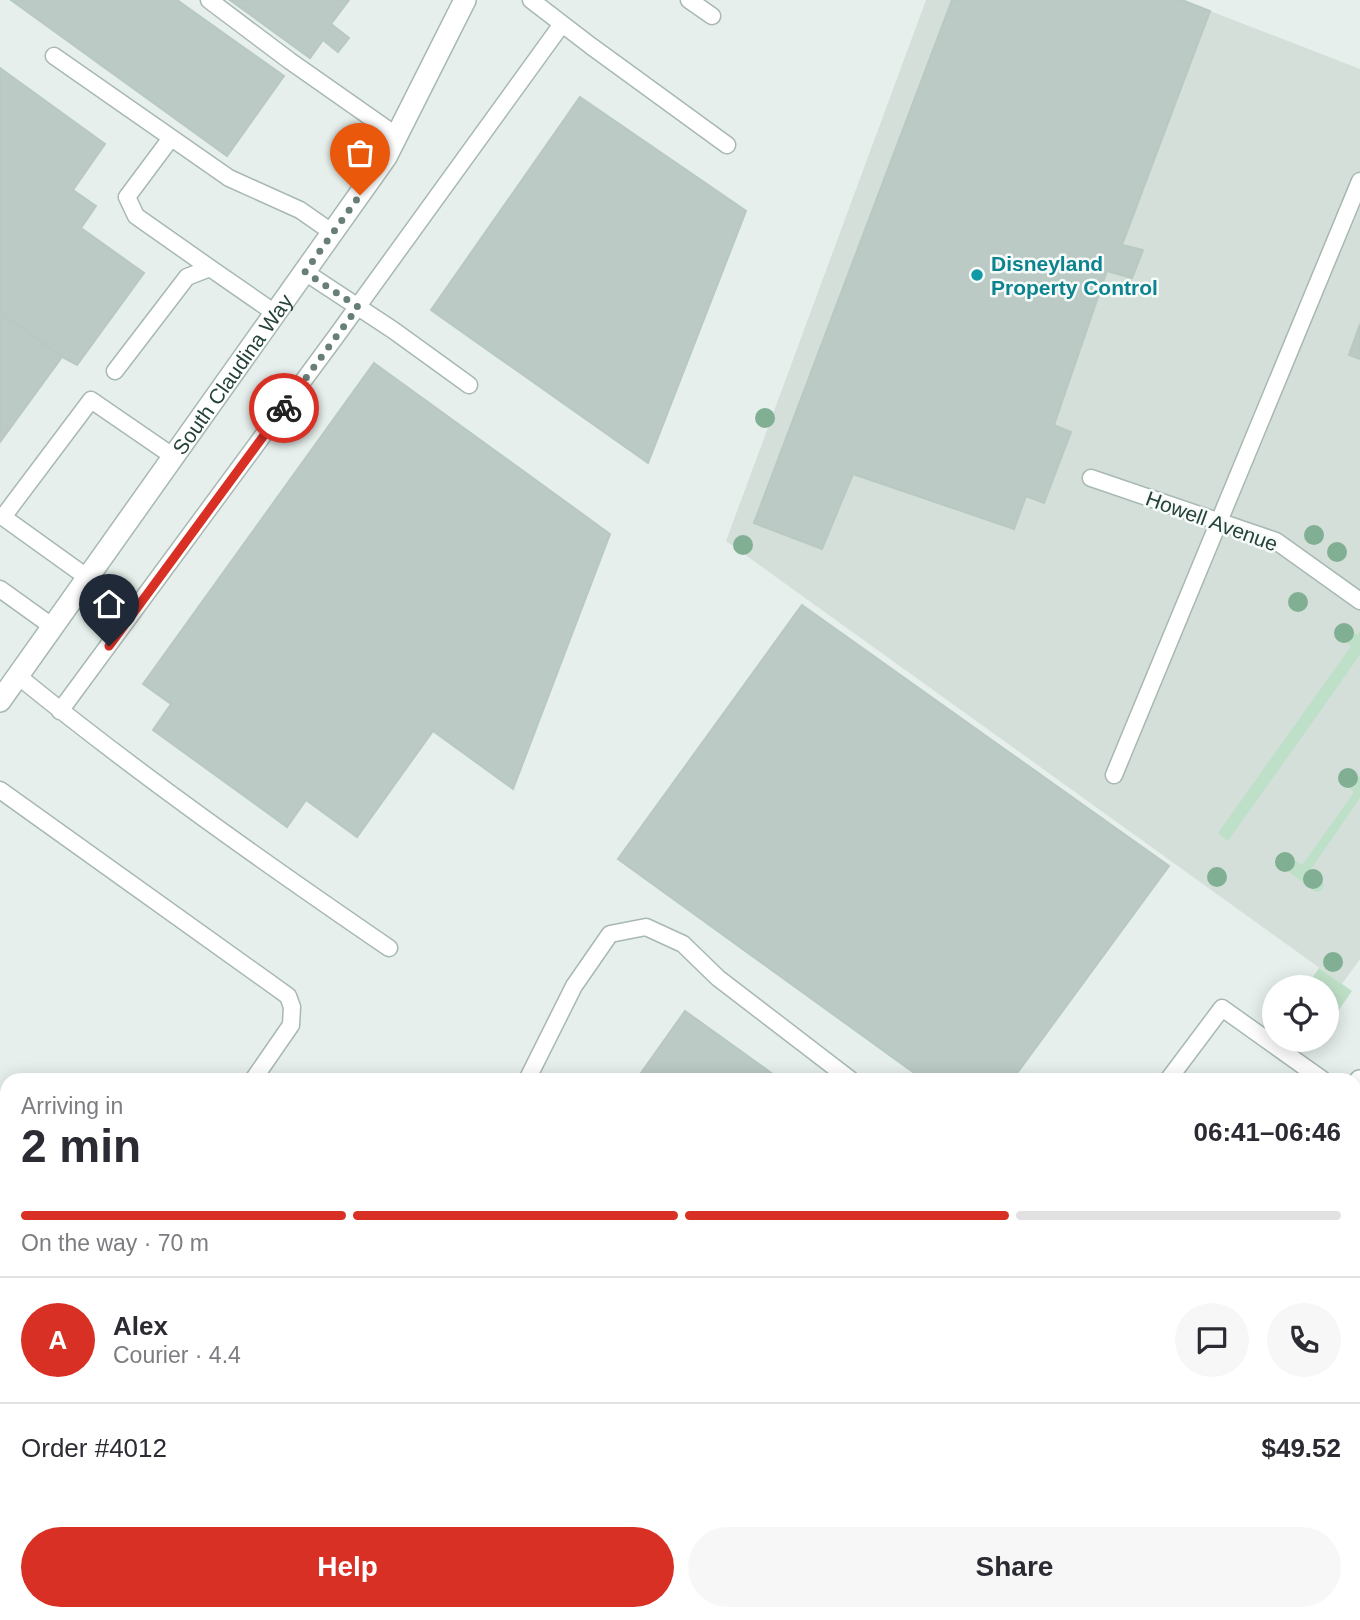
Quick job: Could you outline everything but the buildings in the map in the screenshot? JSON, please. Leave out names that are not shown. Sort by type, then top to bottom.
[{"type":"street","name":"South Claudina Way","points":[[0,701],[386,156],[465,0]]},
{"type":"lane","points":[[209,0],[397,136]]},
{"type":"lane","points":[[531,0],[727,145]]},
{"type":"lane","points":[[689,0],[712,16]]},
{"type":"lane","points":[[60,711],[358,307],[562,24]]},
{"type":"lane","points":[[54,56],[229,178],[300,210],[333,233]]},
{"type":"lane","points":[[171,138],[127,197],[136,215],[275,313]]},
{"type":"lane","points":[[1114,775],[1360,181]]},
{"type":"lane","points":[[116,371],[187,277],[210,268]]},
{"type":"lane","points":[[305,272],[393,330],[469,385]]},
{"type":"lane","points":[[88,578],[3,517],[91,400],[174,457]]},
{"type":"lane","name":"Howell Avenue","points":[[1091,478],[1276,541],[1360,601]]},
{"type":"lane","points":[[0,589],[53,627]]},
{"type":"lane","points":[[18,676],[60,711],[256,857],[389,948]]},
{"type":"lane","points":[[0,790],[288,996],[292,1007],[291,1025],[258,1073]]},
{"type":"lane","points":[[530,1073],[574,986],[610,934],[646,927],[683,944],[718,978],[842,1073]]},
{"type":"lane","points":[[1173,1073],[1222,1008],[1313,1073]]},
{"type":"shaded area","points":[[926,0],[1182,0],[1360,69],[1360,959],[1342,984],[1339,982],[1339,975],[1329,975],[726,541]]},
{"type":"green space","points":[[1342,623],[1357,635],[1360,631],[1360,655],[1228,841],[1218,833],[1351,646],[1333,633]]},
{"type":"green space","points":[[1350,771],[1360,777],[1360,798],[1309,872],[1321,880],[1324,886],[1321,891],[1316,892],[1281,866],[1280,861],[1284,855],[1302,865],[1354,792],[1340,780],[1342,774]]},
{"type":"green space","points":[[1319,968],[1329,975],[1314,975]]},
{"type":"green space","points":[[1339,982],[1352,991],[1339,1010]]},
{"type":"way so far","points":[[284,408],[358,307],[305,272],[360,195]]},
{"type":"place","name":"Disneyland Property Control","points":[[977,275]]},
{"type":"route","points":[[109,646],[284,408]]}]
